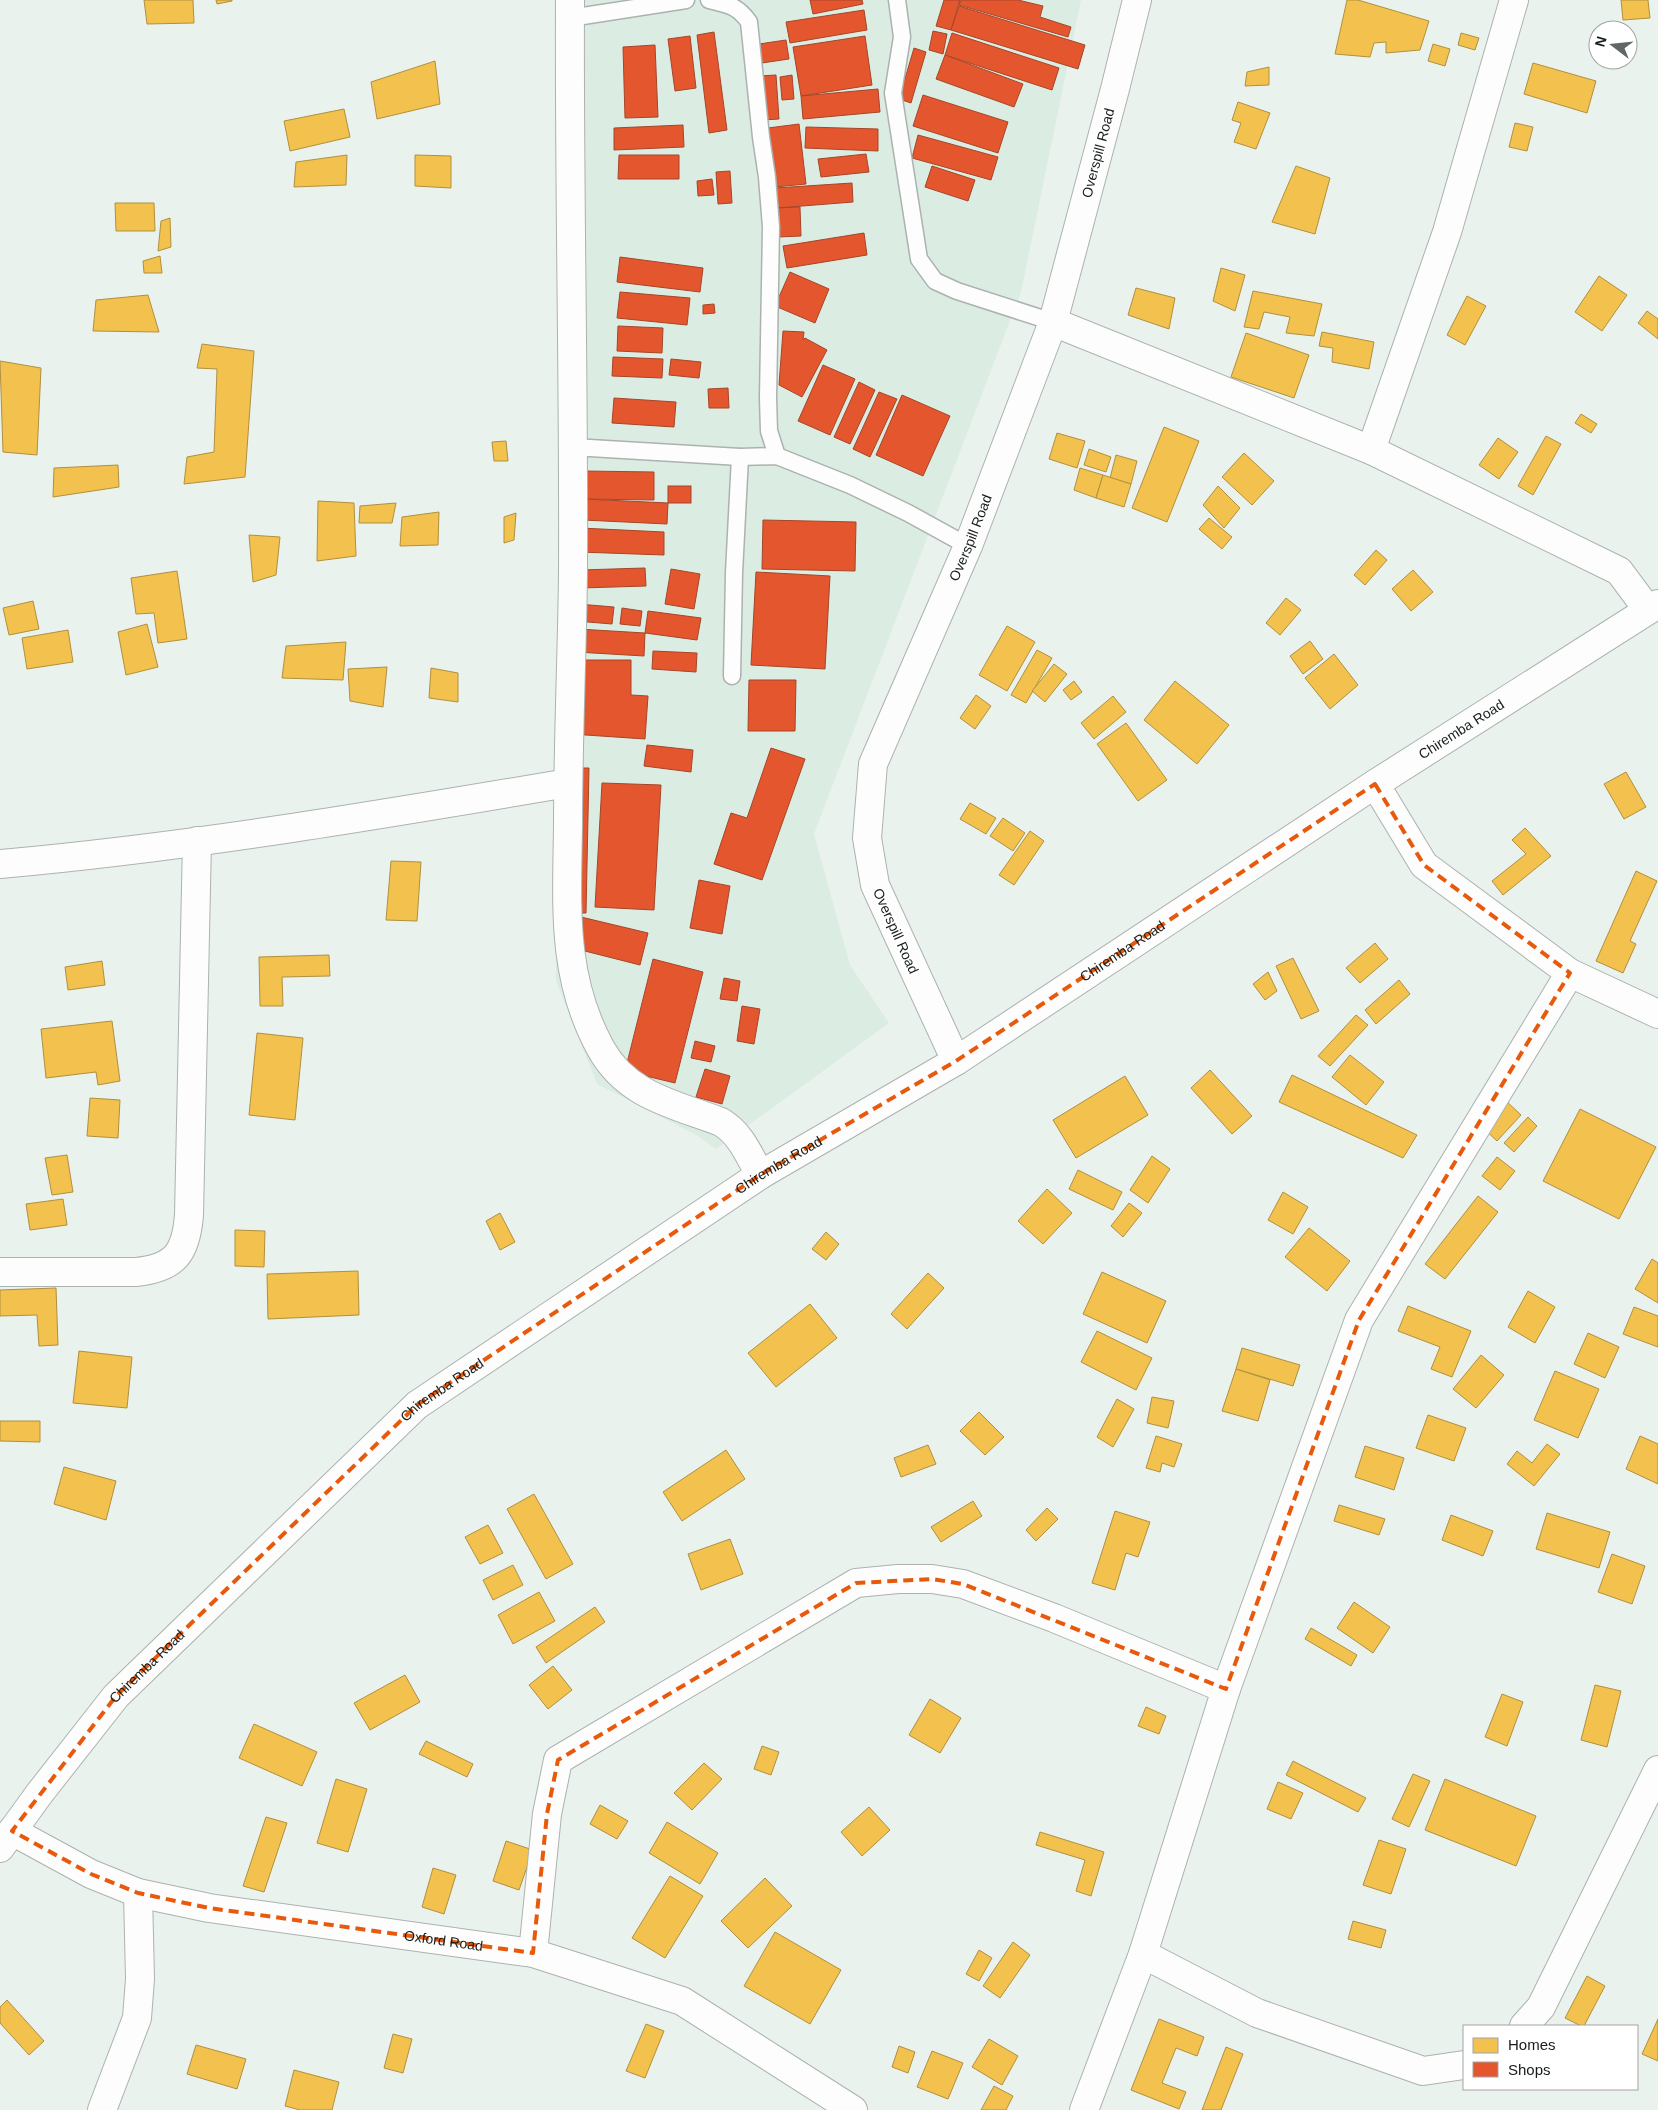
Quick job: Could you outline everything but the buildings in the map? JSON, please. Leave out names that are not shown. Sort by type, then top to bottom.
[{"type":"street","name":"Overspill Road","points":[[956,1061],[875,884],[867,838],[873,764],[968,546],[1053,322],[1137,0]]},
{"type":"street","points":[[1371,450],[1446,232],[1514,0]]},
{"type":"street","points":[[570,9],[573,575],[568,783],[569,952],[584,1011],[600,1047],[613,1069],[629,1083],[645,1093],[731,1128],[741,1139],[760,1175]]},
{"type":"street","points":[[1053,322],[1371,450],[1619,571],[1653,607]]},
{"type":"street","name":"Chiremba Road","points":[[6,1839],[116,1696],[417,1404],[760,1175],[956,1061],[1375,784],[1653,607]]},
{"type":"street","points":[[0,864],[86,856],[375,816],[568,783]]},
{"type":"street","points":[[1375,784],[1424,866],[1570,973],[1658,1014]]},
{"type":"street","points":[[0,1272],[136,1272],[155,1270],[173,1259],[183,1248],[188,1232],[189,1215],[197,841]]},
{"type":"street","points":[[1084,2110],[1143,1954],[1226,1689],[1359,1320],[1570,973]]},
{"type":"street","points":[[533,1953],[546,1814],[558,1760],[856,1583],[898,1579],[932,1579],[962,1584],[1054,1618],[1226,1689]]},
{"type":"street","points":[[1525,2025],[1541,2007],[1658,1770]]},
{"type":"street","name":"Oxford Road","points":[[6,1839],[138,1893],[209,1908],[533,1953],[682,2002],[853,2110]]},
{"type":"street","points":[[102,2110],[137,2018],[140,1979],[138,1893]]},
{"type":"street","points":[[1143,1954],[1257,2013],[1423,2071],[1463,2064]]},
{"type":"lane","points":[[570,9],[686,0]]},
{"type":"lane","points":[[709,0],[741,10],[749,22],[771,227],[768,398],[769,431],[777,456]]},
{"type":"lane","points":[[897,0],[902,37],[893,93],[920,259],[935,281],[1053,322]]},
{"type":"lane","points":[[573,447],[740,457],[777,456],[850,485],[908,513],[968,546]]},
{"type":"lane","points":[[732,676],[740,457]]},
{"type":"highlighted area","points":[[1375,784],[1424,865],[1570,973],[1359,1320],[1226,1689],[963,1584],[932,1579],[856,1583],[558,1760],[547,1814],[533,1953],[209,1908],[138,1893],[91,1874],[12,1831],[116,1696],[417,1405],[760,1175],[956,1061]]},
{"type":"shaded area","points":[[563,0],[1081,0],[1021,292],[814,834],[850,965],[889,1023],[716,1149],[698,1136],[597,1084],[556,981]]}]
